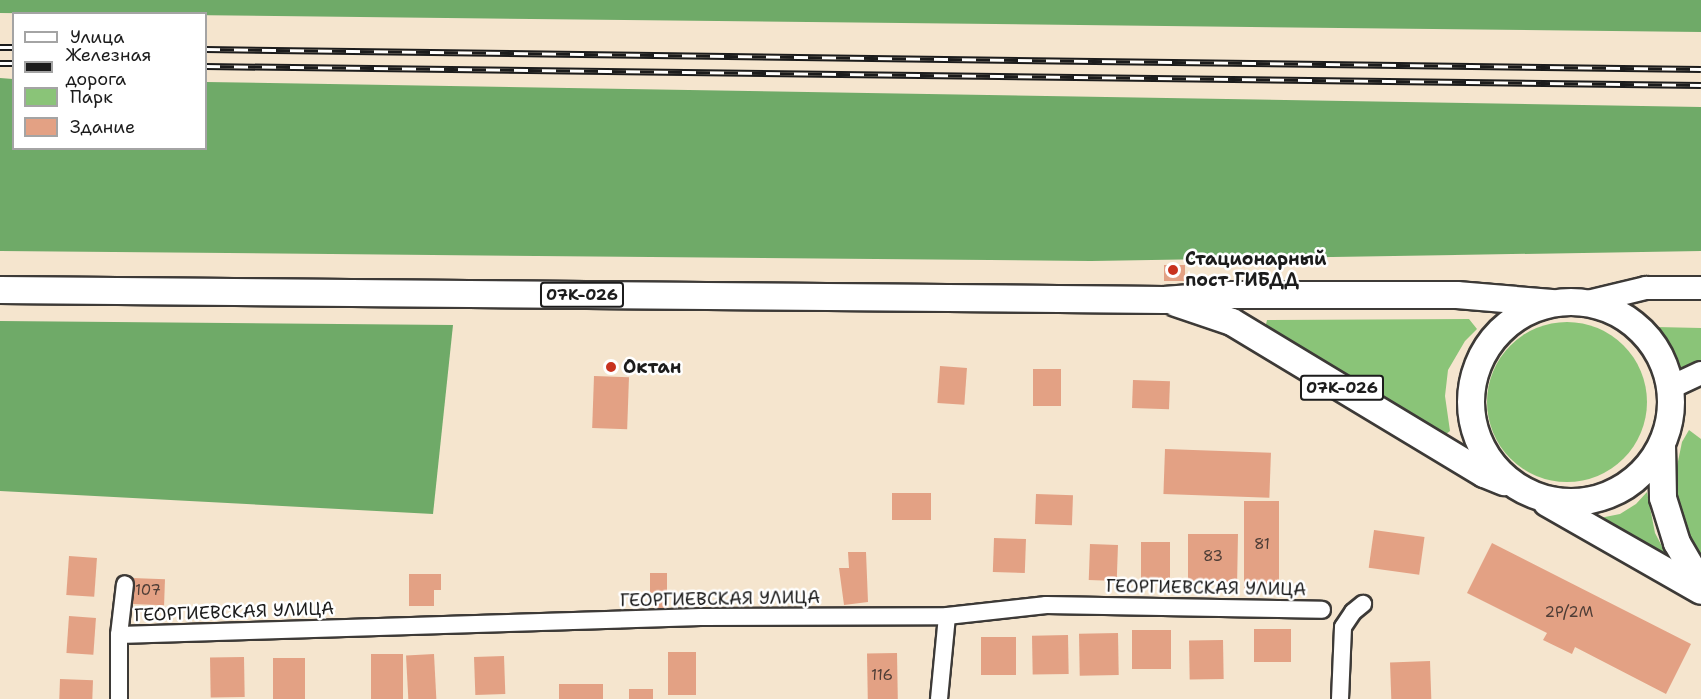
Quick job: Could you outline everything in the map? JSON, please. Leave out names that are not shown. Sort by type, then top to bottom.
[{"type":"main road","points":[[1701,288],[1646,288],[1588,302],[1552,303],[1527,311],[1505,326],[1484,354],[1476,369],[1471,395],[1472,421],[1481,447],[1495,468],[1515,486],[1701,591]]},
{"type":"main road","name":"07К-026","points":[[0,290],[1164,300],[1231,295],[1457,295],[1552,303]]},
{"type":"main road","name":"07К-026","points":[[1164,300],[1232,322],[1484,474],[1515,486]]},
{"type":"main road","points":[[1539,498],[1568,503],[1597,500],[1615,492],[1646,470],[1662,445],[1671,421],[1671,387],[1665,363],[1646,334],[1634,322],[1612,309],[1588,302]]},
{"type":"main road","points":[[1671,387],[1701,373]]},
{"type":"main road","points":[[1662,445],[1663,498],[1677,543],[1701,584]]},
{"type":"street","points":[[119,699],[119,635],[125,584]]},
{"type":"street","points":[[1341,699],[1343,627],[1353,612],[1363,604]]},
{"type":"street","name":"ГЕОРГИЕВСКАЯ УЛИЦА","points":[[119,635],[701,617],[946,616],[1046,605],[1322,610]]},
{"type":"street","points":[[939,699],[946,616]]},
{"type":"green space","points":[[0,0],[1701,0],[1701,32],[207,15],[207,12],[0,13]]},
{"type":"green space","points":[[0,78],[12,79],[12,150],[207,150],[207,82],[1701,107],[1701,251],[1091,261],[0,251]]},
{"type":"green space","points":[[1469,319],[1477,329],[1465,341],[1448,370],[1445,396],[1450,431],[1442,437],[1264,333],[1267,320]]},
{"type":"green space","points":[[0,321],[453,325],[433,514],[0,491]]},
{"type":"green space","points":[[1567,322],[1598,328],[1623,346],[1641,371],[1647,402],[1641,433],[1623,458],[1598,476],[1567,482],[1536,476],[1511,458],[1493,433],[1487,402],[1493,371],[1511,346],[1536,328]]},
{"type":"green space","points":[[1656,327],[1701,328],[1701,363],[1684,378],[1672,351]]},
{"type":"green space","points":[[1689,430],[1701,439],[1701,558],[1687,534],[1677,505],[1675,476],[1682,442]]},
{"type":"green space","points":[[1647,492],[1655,533],[1667,556],[1665,562],[1595,519],[1620,514],[1636,504]]},
{"type":"building","points":[[1164,265],[1185,265],[1185,281],[1164,281]]},
{"type":"building","points":[[940,366],[967,368],[964,405],[937,403]]},
{"type":"building","points":[[1033,369],[1061,369],[1061,406],[1033,406]]},
{"type":"building","points":[[594,376],[629,377],[627,429],[592,428]]},
{"type":"building","points":[[1133,380],[1170,381],[1169,409],[1132,408]]},
{"type":"building","points":[[1165,449],[1271,453],[1269,498],[1163,494]]},
{"type":"building","points":[[892,493],[931,493],[931,520],[892,520]]},
{"type":"building","points":[[1036,494],[1073,495],[1072,525],[1035,524]]},
{"type":"building","points":[[1244,501],[1279,501],[1279,588],[1244,588]]},
{"type":"building","points":[[1374,530],[1425,537],[1419,575],[1369,568]]},
{"type":"building","points":[[1188,534],[1238,534],[1237,588],[1218,588],[1218,581],[1188,581]]},
{"type":"building","points":[[994,538],[1026,539],[1025,573],[993,572]]},
{"type":"building","points":[[1141,542],[1170,542],[1170,580],[1141,580]]},
{"type":"building","points":[[1492,543],[1691,644],[1666,694],[1575,647],[1572,654],[1543,640],[1547,633],[1467,593]]},
{"type":"building","points":[[1090,544],[1118,545],[1117,581],[1089,580]]},
{"type":"building","points":[[848,552],[866,552],[868,602],[844,605],[839,568],[849,568]]},
{"type":"building","points":[[69,556],[97,558],[94,597],[66,595]]},
{"type":"building","points":[[650,573],[667,573],[667,608],[655,608],[655,593],[650,593]]},
{"type":"building","points":[[409,574],[441,574],[441,590],[434,590],[434,606],[409,606]]},
{"type":"building","points":[[132,578],[165,579],[164,605],[131,604]]},
{"type":"building","points":[[69,616],[96,618],[93,655],[66,653]]},
{"type":"building","points":[[1254,629],[1291,629],[1291,662],[1254,662]]},
{"type":"building","points":[[1132,630],[1171,630],[1171,669],[1132,669]]},
{"type":"building","points":[[1118,633],[1119,675],[1080,676],[1079,634]]},
{"type":"building","points":[[1068,635],[1069,674],[1033,675],[1032,636]]},
{"type":"building","points":[[981,637],[1016,637],[1016,675],[981,675]]},
{"type":"building","points":[[1223,640],[1224,679],[1190,680],[1189,641]]},
{"type":"building","points":[[668,652],[696,652],[696,695],[668,695]]},
{"type":"building","points":[[897,653],[898,699],[868,699],[867,654]]},
{"type":"building","points":[[371,654],[403,654],[403,699],[371,699]]},
{"type":"building","points":[[434,654],[436,699],[408,699],[406,655]]},
{"type":"building","points":[[504,656],[505,694],[475,695],[474,657]]},
{"type":"building","points":[[244,657],[245,697],[211,698],[210,658]]},
{"type":"building","points":[[273,658],[305,658],[305,699],[273,699]]},
{"type":"building","points":[[1430,661],[1431,699],[1391,699],[1390,662]]},
{"type":"building","points":[[60,679],[93,680],[92,699],[59,699]]},
{"type":"building","points":[[559,684],[603,684],[603,699],[559,699]]},
{"type":"building","points":[[629,689],[653,689],[653,699],[629,699]]},
{"type":"railway","points":[[0,47],[12,47]]},
{"type":"railway","points":[[207,49],[1701,69]]},
{"type":"railway","points":[[0,63],[12,63]]},
{"type":"railway","points":[[207,66],[1701,85]]},
{"type":"place","name":"Стационарный пост ГИБДД","points":[[1173,270]]},
{"type":"place","name":"Октан","points":[[611,367]]}]
